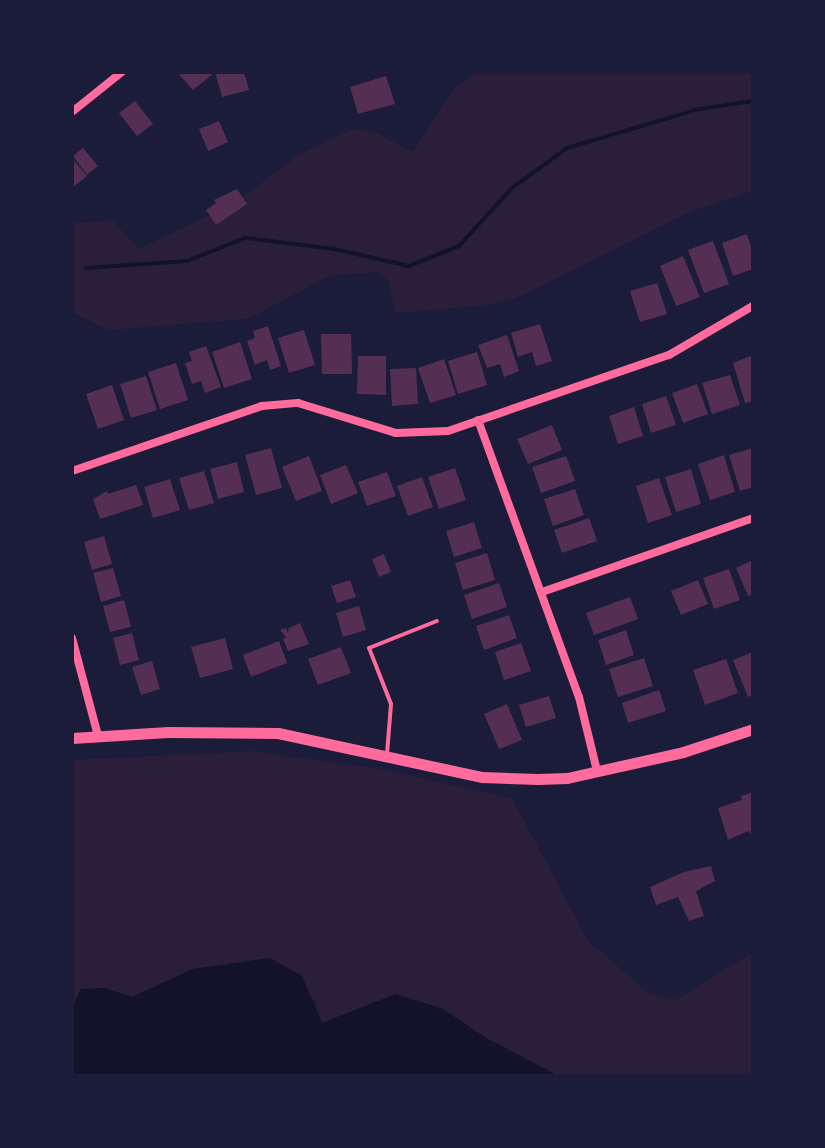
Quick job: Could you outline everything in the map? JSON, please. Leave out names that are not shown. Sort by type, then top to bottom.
[{"type":"street","points":[[72,112],[122,72]]},
{"type":"street","points":[[72,471],[262,406],[298,403],[396,433],[415,435],[448,431],[669,355],[753,306]]},
{"type":"street","points":[[478,420],[579,697],[597,771]]},
{"type":"street","points":[[542,592],[753,518]]},
{"type":"street","points":[[72,638],[98,736]]},
{"type":"street","points":[[72,738],[233,731],[278,733],[482,777],[516,780],[567,778],[683,752],[753,729]]},
{"type":"lane","points":[[386,756],[391,704],[369,648],[437,621]]},
{"type":"shaded area","points":[[476,72],[753,72],[753,191],[690,212],[515,299],[480,306],[396,313],[389,282],[379,272],[329,276],[248,319],[108,330],[72,312],[72,223],[112,220],[139,249],[236,202],[297,156],[352,129],[377,133],[413,152],[453,90]]},
{"type":"shaded area","points":[[252,751],[380,769],[512,798],[588,941],[650,994],[676,1000],[753,952],[753,1076],[559,1076],[486,1038],[443,1009],[396,994],[322,1023],[315,1000],[193,969],[132,997],[105,988],[82,989],[72,1008],[72,760]]},
{"type":"shaded area","points":[[270,958],[302,976],[322,1023],[396,994],[443,1009],[486,1038],[559,1076],[72,1076],[72,1008],[81,989],[105,988],[132,997],[193,969]]},
{"type":"building","points":[[177,72],[211,72],[213,74],[193,90]]},
{"type":"building","points":[[215,72],[244,72],[249,90],[222,97]]},
{"type":"building","points":[[386,76],[395,104],[358,114],[350,87]]},
{"type":"building","points":[[135,101],[153,124],[137,136],[119,113]]},
{"type":"building","points":[[219,121],[228,142],[208,151],[199,129]]},
{"type":"building","points":[[83,148],[98,166],[87,175],[73,156]]},
{"type":"building","points":[[72,158],[87,176],[72,188]]},
{"type":"building","points":[[237,189],[247,204],[216,225],[206,210],[216,203],[214,200]]},
{"type":"building","points":[[747,234],[753,253],[753,269],[733,276],[722,243]]},
{"type":"building","points":[[713,241],[729,284],[704,293],[688,250]]},
{"type":"building","points":[[683,256],[700,297],[676,306],[660,266]]},
{"type":"building","points":[[657,283],[667,314],[640,322],[630,291]]},
{"type":"building","points":[[540,324],[552,361],[536,366],[532,352],[518,357],[511,333]]},
{"type":"building","points":[[268,326],[281,366],[270,370],[267,360],[255,365],[247,341],[255,338],[253,331]]},
{"type":"building","points":[[304,330],[315,365],[289,373],[278,338]]},
{"type":"building","points":[[321,334],[351,334],[352,374],[322,374]]},
{"type":"building","points":[[507,335],[519,371],[504,377],[500,364],[487,368],[478,345]]},
{"type":"building","points":[[240,342],[252,379],[224,388],[212,352]]},
{"type":"building","points":[[206,346],[221,387],[205,393],[201,381],[192,384],[185,363],[192,361],[189,352]]},
{"type":"building","points":[[477,352],[487,385],[458,394],[448,361]]},
{"type":"building","points":[[753,355],[753,401],[745,403],[733,363]]},
{"type":"building","points":[[358,356],[386,356],[386,395],[357,394]]},
{"type":"building","points":[[444,359],[456,395],[430,403],[418,368]]},
{"type":"building","points":[[176,363],[188,400],[160,409],[148,372]]},
{"type":"building","points":[[416,368],[418,404],[392,406],[390,369]]},
{"type":"building","points":[[730,375],[740,405],[712,414],[702,383]]},
{"type":"building","points":[[146,376],[157,410],[131,418],[120,384]]},
{"type":"building","points":[[697,384],[708,414],[683,423],[672,393]]},
{"type":"building","points":[[112,385],[124,420],[98,429],[86,394]]},
{"type":"building","points":[[666,396],[676,425],[651,433],[642,404]]},
{"type":"building","points":[[634,407],[643,436],[618,444],[609,416]]},
{"type":"building","points":[[552,425],[562,450],[528,464],[517,439]]},
{"type":"building","points":[[271,448],[282,488],[256,495],[245,455]]},
{"type":"building","points":[[753,448],[753,487],[740,491],[729,455]]},
{"type":"building","points":[[724,455],[735,492],[710,500],[698,464]]},
{"type":"building","points":[[309,456],[322,491],[296,501],[282,467]]},
{"type":"building","points":[[566,456],[575,481],[541,493],[532,467]]},
{"type":"building","points":[[237,462],[244,492],[218,499],[210,469]]},
{"type":"building","points":[[346,465],[358,493],[331,504],[320,475]]},
{"type":"building","points":[[455,468],[466,500],[439,509],[428,477]]},
{"type":"building","points":[[691,469],[701,504],[676,512],[665,477]]},
{"type":"building","points":[[204,471],[214,503],[189,510],[179,478]]},
{"type":"building","points":[[387,472],[396,496],[367,506],[358,482]]},
{"type":"building","points":[[422,477],[433,507],[408,516],[397,486]]},
{"type":"building","points":[[659,478],[672,515],[648,523],[636,486]]},
{"type":"building","points":[[170,479],[180,510],[153,518],[144,487]]},
{"type":"building","points":[[136,485],[143,505],[100,519],[93,499],[107,491],[108,494]]},
{"type":"building","points":[[575,489],[584,515],[553,526],[544,499]]},
{"type":"building","points":[[589,518],[597,541],[562,553],[554,530]]},
{"type":"building","points":[[474,522],[482,548],[454,557],[446,531]]},
{"type":"building","points":[[104,536],[112,564],[92,570],[84,542]]},
{"type":"building","points":[[487,553],[495,580],[463,590],[455,563]]},
{"type":"building","points":[[384,554],[391,572],[379,577],[372,559]]},
{"type":"building","points":[[753,560],[753,594],[748,596],[736,568]]},
{"type":"building","points":[[113,568],[121,596],[101,602],[93,573]]},
{"type":"building","points":[[729,569],[740,600],[714,609],[703,578]]},
{"type":"building","points":[[350,580],[356,597],[337,603],[331,586]]},
{"type":"building","points":[[698,580],[708,604],[681,615],[671,591]]},
{"type":"building","points":[[499,583],[507,607],[472,619],[464,595]]},
{"type":"building","points":[[630,597],[638,619],[594,635],[586,613]]},
{"type":"building","points":[[124,600],[131,627],[110,632],[103,606]]},
{"type":"building","points":[[359,606],[366,630],[343,637],[336,613]]},
{"type":"building","points":[[509,615],[517,638],[484,650],[476,626]]},
{"type":"building","points":[[300,623],[309,644],[288,651],[283,639],[286,637],[280,630],[286,628],[288,633],[289,628]]},
{"type":"building","points":[[626,630],[634,655],[606,665],[598,640]]},
{"type":"building","points":[[132,633],[139,660],[120,665],[113,638]]},
{"type":"building","points":[[225,638],[233,669],[200,678],[191,647]]},
{"type":"building","points":[[279,641],[287,663],[251,677],[243,655]]},
{"type":"building","points":[[521,643],[531,671],[504,680],[495,652]]},
{"type":"building","points":[[341,647],[351,673],[318,685],[308,659]]},
{"type":"building","points":[[753,652],[753,695],[748,697],[733,660]]},
{"type":"building","points":[[644,658],[653,686],[618,697],[609,669]]},
{"type":"building","points":[[726,659],[738,693],[705,705],[693,670]]},
{"type":"building","points":[[152,661],[160,689],[141,695],[132,667]]},
{"type":"building","points":[[659,690],[666,711],[628,723],[622,703]]},
{"type":"building","points":[[549,696],[556,718],[526,727],[519,705]]},
{"type":"building","points":[[507,704],[522,740],[499,749],[484,714]]},
{"type":"building","points":[[753,792],[753,836],[748,831],[728,840],[718,808],[742,800],[741,796]]},
{"type":"building","points":[[711,866],[715,881],[696,891],[704,916],[689,921],[678,897],[656,905],[650,887],[684,872]]},
{"type":"waterway","points":[[86,268],[187,261],[245,238],[334,249],[409,266],[459,246],[512,188],[567,148],[699,109],[753,101]]}]
